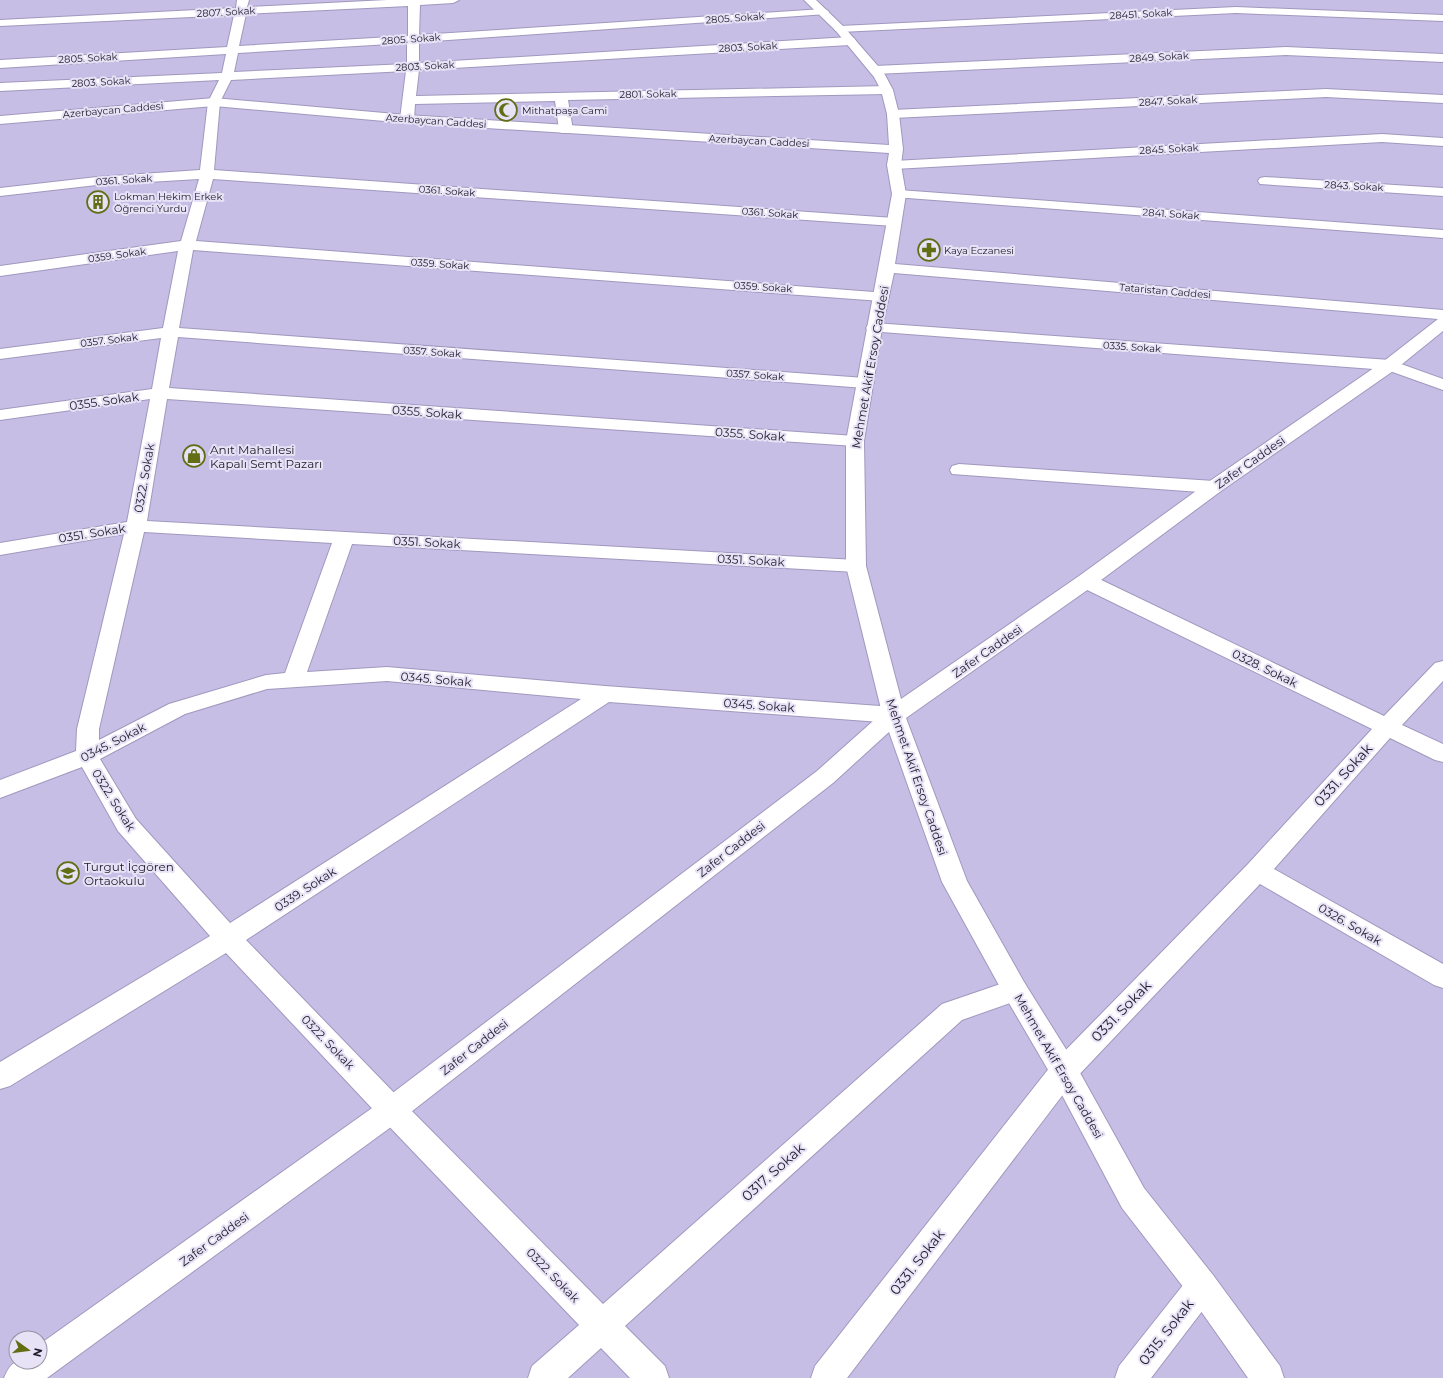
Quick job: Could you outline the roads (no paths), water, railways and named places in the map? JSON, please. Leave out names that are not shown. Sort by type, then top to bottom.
[{"type":"street","name":"2807. Sokak","points":[[0,23],[241,6],[453,0]]},
{"type":"street","points":[[1227,0],[1236,10]]},
{"type":"street","points":[[407,119],[413,67],[414,1]]},
{"type":"street","points":[[214,102],[227,76],[241,6]]},
{"type":"street","name":"2805. Sokak","points":[[0,64],[414,39],[816,6]]},
{"type":"street","name":"Mehmet Akif Ersoy Caddesi","points":[[816,6],[845,35],[880,76],[887,90],[893,114],[895,157],[899,194],[855,441],[856,566],[894,715],[954,882],[1015,990],[1064,1071],[1133,1198],[1202,1286],[1268,1378]]},
{"type":"street","name":"28451. Sokak","points":[[845,35],[1236,10],[1443,18]]},
{"type":"street","name":"2803. Sokak","points":[[0,88],[413,67],[845,35]]},
{"type":"street","name":"2849. Sokak","points":[[875,70],[1286,51],[1443,58]]},
{"type":"street","name":"2801. Sokak","points":[[410,100],[887,90]]},
{"type":"street","name":"2847. Sokak","points":[[893,114],[1326,93],[1443,99]]},
{"type":"street","points":[[561,96],[566,130]]},
{"type":"street","name":"Azerbaycan Caddesi","points":[[0,120],[214,102],[407,119],[566,130],[895,157]]},
{"type":"street","name":"0322. Sokak","points":[[214,102],[206,174],[187,245],[136,526],[88,729],[87,756],[127,825],[228,938],[392,1110],[653,1378]]},
{"type":"street","name":"2845. Sokak","points":[[895,157],[1382,138],[1443,142]]},
{"type":"street","name":"0361. Sokak","points":[[0,192],[97,181],[206,174],[894,222]]},
{"type":"street","name":"2843. Sokak","points":[[1265,181],[1443,192]]},
{"type":"street","name":"2841. Sokak","points":[[899,194],[1443,234]]},
{"type":"street","name":"0359. Sokak","points":[[0,271],[187,245],[881,296]]},
{"type":"street","name":"Tataristan Caddesi","points":[[887,268],[1443,315]]},
{"type":"street","name":"Zafer Caddesi","points":[[20,1378],[392,1110],[825,776],[894,715],[1086,581],[1214,488],[1390,365],[1443,323]]},
{"type":"street","name":"0335. Sokak","points":[[874,328],[1390,365],[1443,385]]},
{"type":"street","name":"0357. Sokak","points":[[0,354],[170,332],[865,384]]},
{"type":"street","name":"0355. Sokak","points":[[0,415],[159,393],[855,441]]},
{"type":"street","points":[[960,470],[1214,488]]},
{"type":"street","name":"0351. Sokak","points":[[0,549],[136,526],[856,566]]},
{"type":"street","points":[[293,680],[344,538]]},
{"type":"street","name":"0328. Sokak","points":[[1086,581],[1443,754]]},
{"type":"street","name":"0331. Sokak","points":[[827,1378],[1064,1071],[1257,871],[1387,727],[1443,668]]},
{"type":"street","name":"0345. Sokak","points":[[0,789],[87,756],[176,709],[266,682],[387,674],[606,694],[894,715]]},
{"type":"street","name":"0339. Sokak","points":[[0,1077],[228,938],[606,694]]},
{"type":"street","name":"0326. Sokak","points":[[1257,871],[1443,977]]},
{"type":"street","name":"0317. Sokak","points":[[544,1378],[952,1012],[1015,990]]},
{"type":"street","name":"0315. Sokak","points":[[1131,1378],[1202,1286]]},
{"type":"place","name":"Mithatpaşa Cami","points":[[506,110]]},
{"type":"place","name":"Lokman Hekim Erkek Öğrenci Yurdu","points":[[98,202]]},
{"type":"place","name":"Kaya Eczanesi","points":[[929,250]]},
{"type":"place","name":"Anıt Mahallesi Kapalı Semt Pazarı","points":[[194,456]]},
{"type":"place","name":"Turgut İçgören Ortaokulu","points":[[68,873]]}]
